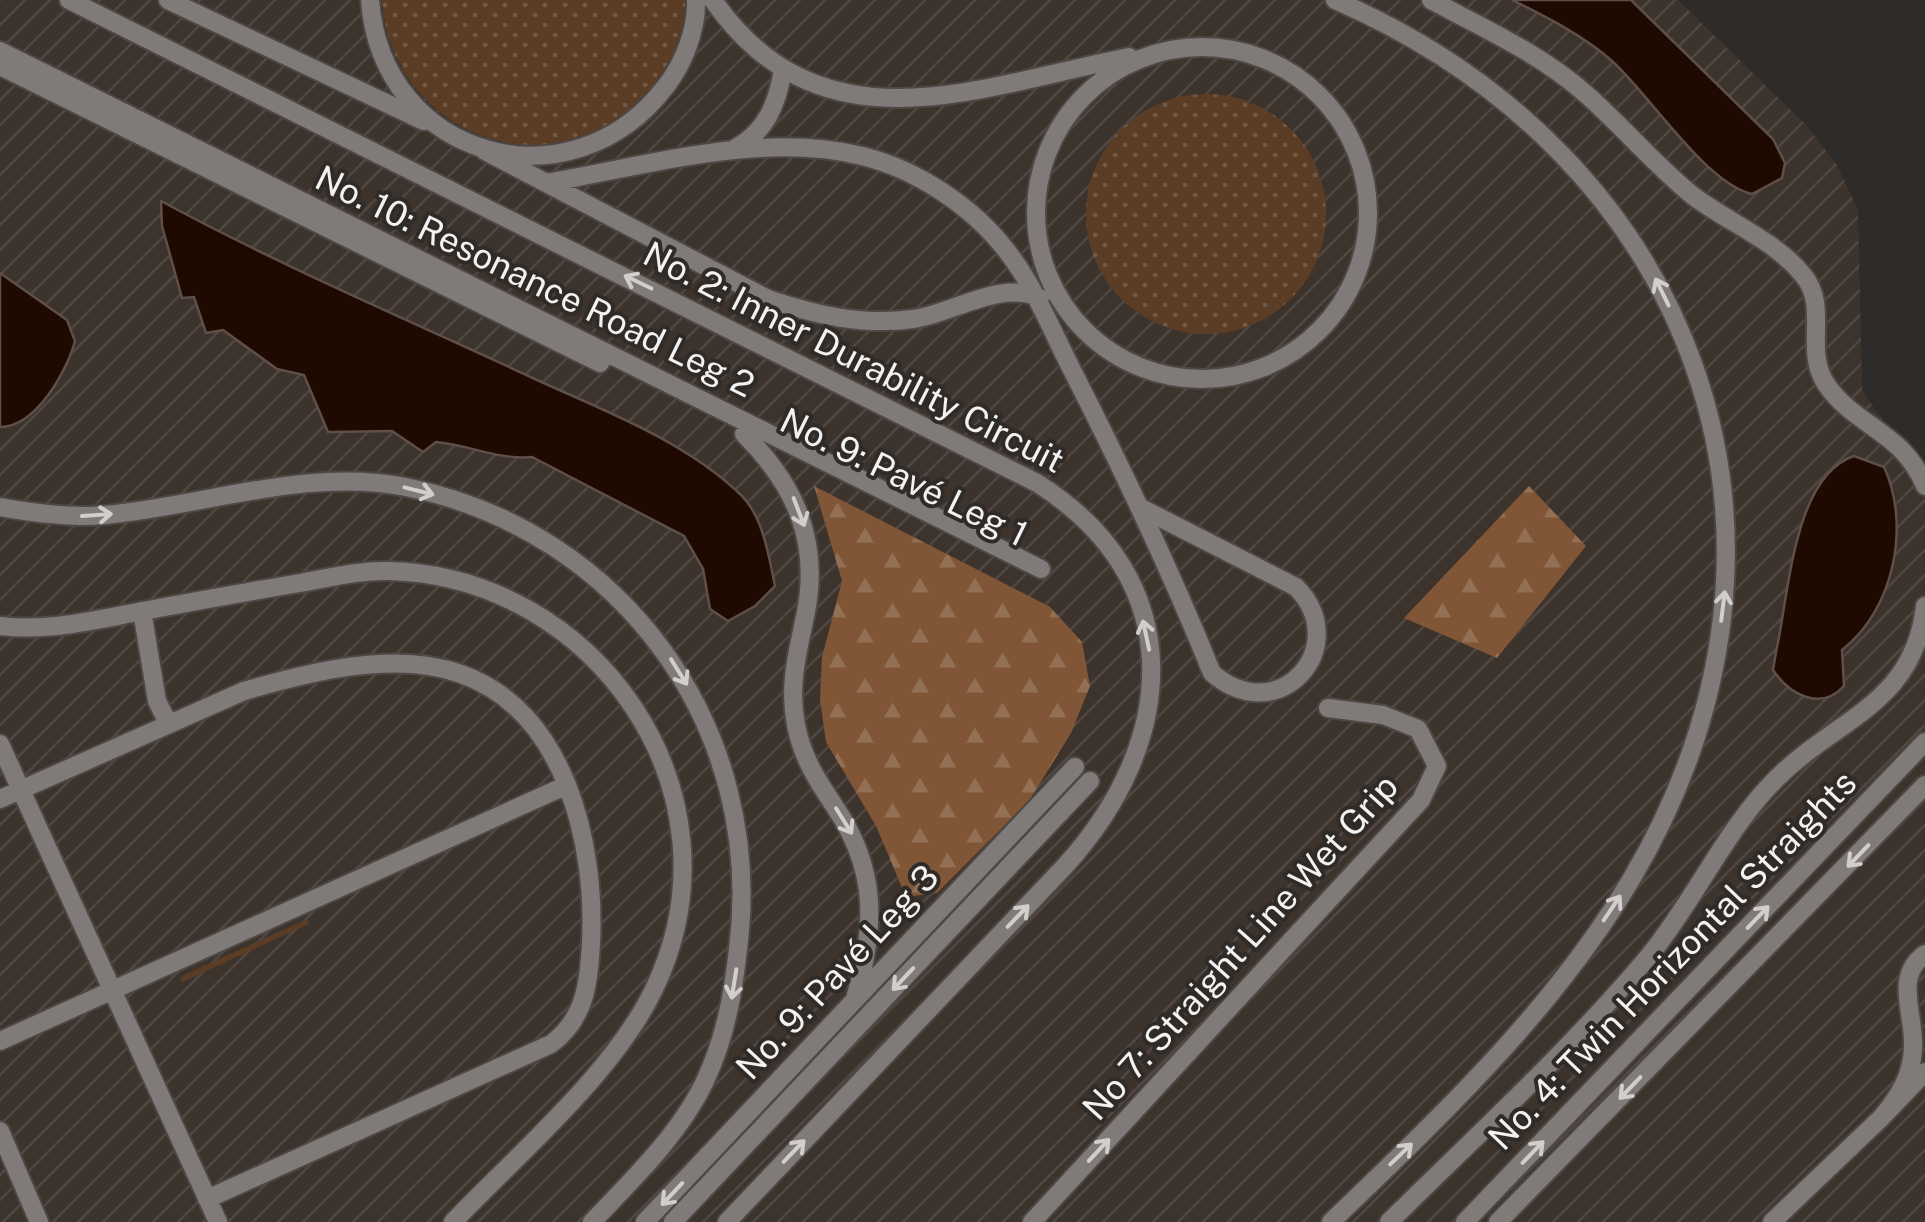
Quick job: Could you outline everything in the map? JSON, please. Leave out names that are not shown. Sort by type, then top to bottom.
[{"type":"street","name":"No. 2: Inner Durability Circuit","points":[[69,0],[1011,469],[1074,509],[1126,573],[1145,625],[1152,704],[1138,755],[1110,812],[1066,866],[727,1222]]},
{"type":"street","points":[[168,0],[434,125],[768,299],[814,314],[862,322],[914,319],[1013,292],[1033,294],[1113,356],[1161,375],[1212,380],[1264,369],[1308,342],[1343,304],[1364,256],[1369,198],[1354,142],[1320,94],[1273,61],[1216,46],[1158,51],[919,98],[881,101],[848,96],[783,69],[756,49],[713,0]]},
{"type":"street","points":[[370,0],[372,31],[395,84],[434,125]]},
{"type":"street","points":[[484,151],[542,158],[560,154],[597,145],[645,114],[680,69],[696,14],[696,0]]},
{"type":"street","points":[[1331,1222],[1433,1123],[1519,1030],[1630,880],[1676,793],[1693,747],[1716,652],[1728,552],[1720,462],[1702,388],[1652,270],[1609,207],[1558,148],[1500,97],[1400,31],[1336,0]]},
{"type":"street","points":[[1431,0],[1538,57],[1588,96],[1688,192],[1790,262],[1816,295],[1814,345],[1824,380],[1836,397],[1900,444],[1925,486]]},
{"type":"street","name":"No. 10: Resonance Road Leg 2","points":[[0,51],[1038,574]]},
{"type":"street","points":[[1074,322],[1046,277],[1034,227],[1039,169],[1064,116],[1106,75],[1158,51]]},
{"type":"street","name":"No. 9: Pavé Leg 1","points":[[0,66],[744,434],[1038,574]]},
{"type":"street","points":[[724,153],[749,142],[778,103],[783,69]]},
{"type":"street","points":[[546,183],[724,153],[798,147],[863,156],[922,180],[966,210],[1006,250],[1033,294],[1144,509],[1212,673],[1228,687],[1259,694],[1276,692],[1304,672],[1316,647],[1316,629],[1307,598],[1296,587],[1144,509]]},
{"type":"street","points":[[744,434],[781,475],[804,518],[811,586],[791,695],[803,752],[866,866],[872,925],[855,1000]]},
{"type":"street","points":[[0,506],[103,515],[327,483],[404,487],[462,504],[543,542],[603,586],[651,632],[695,698],[720,758],[736,819],[742,922],[728,1013],[707,1078],[643,1167],[592,1222]]},
{"type":"street","points":[[0,626],[61,626],[360,572],[415,572],[463,582],[525,604],[574,638],[632,703],[653,739],[670,786],[680,863],[675,919],[656,985],[610,1056],[454,1222]]},
{"type":"street","points":[[1389,1222],[1543,1072],[1626,982],[1688,907],[1751,808],[1778,777],[1884,694],[1908,665],[1921,634],[1925,606]]},
{"type":"street","points":[[142,611],[157,700],[168,723]]},
{"type":"street","points":[[0,799],[244,691],[286,680],[402,663],[461,674],[507,700],[547,746],[584,837],[592,904],[586,990],[564,1035],[208,1200]]},
{"type":"street","name":"No 7: Straight Line Wet Grip","points":[[1032,1222],[1421,800],[1436,766],[1418,728],[1383,715],[1328,708]]},
{"type":"street","name":"No. 4: Twin Horizontal Straights","points":[[1465,1222],[1925,742]]},
{"type":"street","points":[[0,744],[218,1222]]},
{"type":"street","name":"No. 9: Pavé Leg 3","points":[[645,1222],[1076,767]]},
{"type":"street","points":[[673,1222],[1090,782]]},
{"type":"street","name":"No. 4: Twin Horizontal Straights","points":[[1498,1222],[1925,785]]},
{"type":"street","points":[[0,1040],[565,786]]},
{"type":"street","points":[[1882,1118],[1906,1084],[1913,1049],[1906,981],[1912,966],[1925,954]]},
{"type":"street","points":[[1772,1222],[1925,1072]]},
{"type":"street","points":[[0,1132],[39,1222]]},
{"type":"shaded area","points":[[0,0],[1678,0],[1806,125],[1837,165],[1858,210],[1862,391],[1925,479],[1925,1222],[0,1222]]},
{"type":"shaded area","points":[[382,0],[685,0],[685,11],[677,45],[667,65],[654,84],[618,119],[576,139],[532,145],[489,138],[450,119],[416,89],[393,49]]},
{"type":"shaded area","points":[[1512,0],[1631,0],[1773,139],[1785,163],[1782,178],[1752,194],[1734,186],[1697,156],[1612,61],[1577,35]]},
{"type":"shaded area","points":[[1206,94],[1252,103],[1291,129],[1317,168],[1326,214],[1317,260],[1291,299],[1252,325],[1206,334],[1160,325],[1121,299],[1095,260],[1086,214],[1095,168],[1121,129],[1160,103]]},
{"type":"shaded area","points":[[161,201],[300,271],[671,443],[720,476],[749,504],[764,538],[775,586],[755,606],[728,621],[710,609],[703,569],[684,536],[532,457],[436,442],[423,452],[392,431],[328,432],[304,375],[277,369],[223,330],[206,333],[194,297],[182,298],[162,226]]},
{"type":"shaded area","points":[[0,273],[67,320],[75,341],[65,367],[37,408],[13,425],[0,427]]},
{"type":"shaded area","points":[[1854,456],[1884,467],[1896,514],[1893,565],[1874,613],[1842,650],[1844,686],[1835,694],[1815,699],[1787,686],[1773,670],[1790,571],[1806,512],[1818,487],[1834,468]]},
{"type":"shaded area","points":[[307,919],[309,924],[182,982],[180,977]]},
{"type":"green space","points":[[814,486],[1050,607],[1082,642],[1090,686],[1071,733],[1029,801],[937,893],[906,897],[876,826],[826,742],[820,699],[822,657],[842,581]]},
{"type":"green space","points":[[1529,486],[1586,546],[1497,658],[1404,618]]}]
